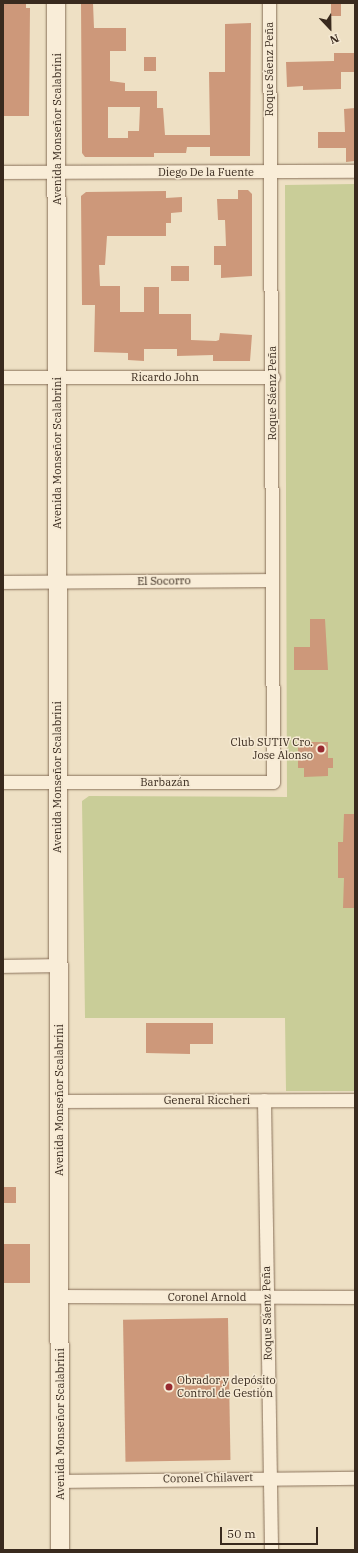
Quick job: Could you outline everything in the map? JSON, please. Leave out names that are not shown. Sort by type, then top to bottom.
[{"type":"main road","name":"Avenida Monseñor Scalabrini","points":[[56,3],[60,1550]]},
{"type":"street","name":"Roque Sáenz Peña","points":[[269,3],[269,172],[273,377],[271,580],[273,782]]},
{"type":"street","name":"Diego De la Fuente","points":[[3,172],[355,171]]},
{"type":"street","name":"Ricardo John","points":[[3,377],[273,377]]},
{"type":"street","name":"El Socorro","points":[[3,582],[271,580]]},
{"type":"street","name":"Barbazán","points":[[3,782],[273,782]]},
{"type":"street","points":[[3,966],[58,966]]},
{"type":"street","name":"Roque Sáenz Peña","points":[[264,1100],[271,1550]]},
{"type":"street","name":"General Riccheri","points":[[59,1101],[355,1100]]},
{"type":"street","name":"Coronel Arnold","points":[[59,1296],[355,1297]]},
{"type":"street","name":"Coronel Chilavert","points":[[60,1481],[271,1477],[355,1478]]},
{"type":"green space","points":[[355,184],[355,1091],[286,1091],[285,1018],[85,1018],[82,801],[89,796],[287,797],[285,185]]},
{"type":"building","points":[[3,3],[26,3],[26,8],[30,8],[29,116],[3,116]]},
{"type":"building","points":[[81,3],[93,3],[94,28],[126,28],[126,51],[110,51],[110,81],[125,83],[125,91],[157,91],[157,108],[163,108],[165,135],[210,135],[209,72],[225,72],[225,24],[251,23],[250,156],[210,156],[210,147],[187,147],[186,153],[154,153],[154,157],[85,157],[82,153]],"holes":[[[108,107],[140,107],[139,131],[128,131],[128,138],[108,138]]]},
{"type":"building","points":[[331,3],[341,3],[341,16],[331,16]]},
{"type":"building","points":[[334,53],[355,53],[355,72],[341,72],[341,89],[303,90],[303,86],[287,87],[286,62],[334,61]]},
{"type":"building","points":[[144,57],[156,57],[156,71],[144,71]]},
{"type":"building","points":[[355,108],[355,161],[346,162],[346,148],[318,148],[318,132],[345,132],[344,109]]},
{"type":"building","points":[[238,190],[248,190],[252,194],[252,276],[221,278],[221,265],[214,265],[214,246],[226,246],[225,220],[218,220],[217,199],[238,199]]},
{"type":"building","points":[[166,191],[166,198],[182,197],[182,212],[171,213],[171,223],[166,223],[166,236],[107,236],[105,265],[99,265],[100,286],[120,286],[120,312],[144,312],[144,287],[159,287],[159,314],[191,314],[191,340],[216,341],[219,340],[220,333],[252,335],[250,361],[213,361],[213,355],[177,356],[177,349],[144,349],[144,361],[128,360],[128,353],[94,352],[95,305],[82,305],[81,196],[86,192]]},
{"type":"building","points":[[171,266],[189,266],[189,281],[171,281]]},
{"type":"building","points":[[310,619],[325,619],[328,670],[294,670],[294,647],[310,647]]},
{"type":"building","points":[[298,742],[328,742],[328,758],[333,758],[333,768],[328,768],[328,776],[304,777],[304,768],[298,768]]},
{"type":"building","points":[[344,814],[355,814],[355,908],[343,908],[344,878],[338,878],[338,842],[343,842]]},
{"type":"building","points":[[146,1023],[213,1023],[213,1044],[190,1044],[190,1054],[146,1053]]},
{"type":"building","points":[[3,1187],[16,1187],[16,1203],[3,1203]]},
{"type":"building","points":[[3,1244],[30,1244],[30,1283],[3,1283]]},
{"type":"building","points":[[228,1318],[230,1460],[125,1462],[123,1320]]},
{"type":"place","name":"Club SUTIV Cro. Jose Alonso","points":[[321,749]]},
{"type":"place","name":"Obrador y depósito Control de Gestión","points":[[169,1387]]}]
